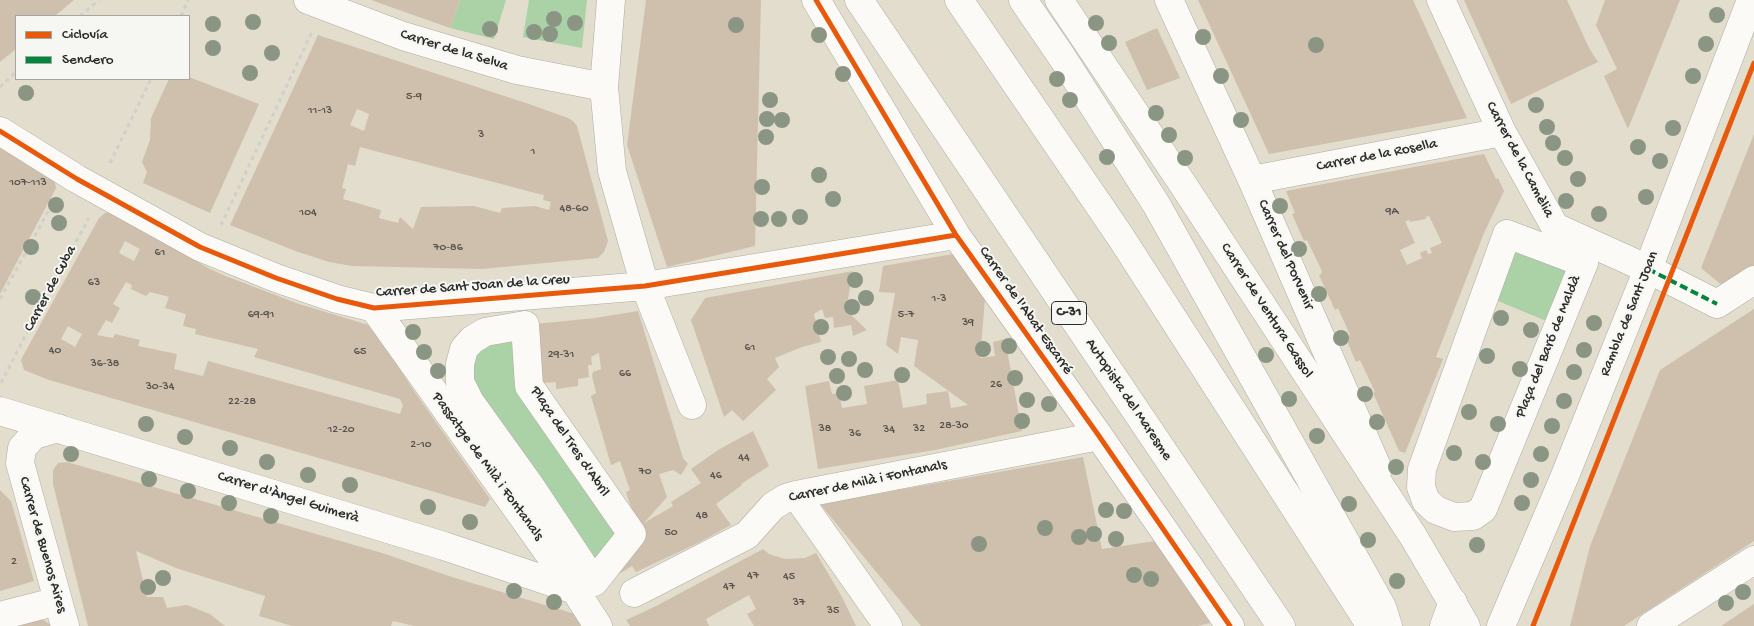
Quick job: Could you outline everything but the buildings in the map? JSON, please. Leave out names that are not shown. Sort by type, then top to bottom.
[{"type":"main road","points":[[611,0],[604,87],[612,170],[645,286],[692,405]]},
{"type":"main road","name":"Carrer de l'Abat Escarré","points":[[816,0],[956,235],[1230,626]]},
{"type":"main road","name":"Autopista del Maresme","points":[[859,0],[1281,626]]},
{"type":"main road","points":[[959,0],[1120,236],[1372,626]]},
{"type":"main road","points":[[1023,0],[1062,57],[1156,204],[1382,607],[1388,626]]},
{"type":"main road","name":"Carrer de Ventura Gassol","points":[[1059,0],[1182,183],[1397,511],[1449,614],[1466,626]]},
{"type":"main road","name":"Carrer del Porvenir","points":[[1169,0],[1252,180],[1397,511]]},
{"type":"main road","name":"Carrer de la Camèlia","points":[[1441,0],[1502,132],[1555,227],[1648,269],[1717,304],[1754,280]]},
{"type":"main road","name":"Rambla de Sant Joan","points":[[1501,626],[1564,478],[1648,269],[1752,0]]},
{"type":"main road","name":"Carrer de la Selva","points":[[316,4],[403,36],[517,70],[604,87]]},
{"type":"main road","name":"Carrer de Sant Joan de la Creu","points":[[0,131],[68,174],[210,251],[276,278],[337,299],[374,308],[645,286],[956,235]]},
{"type":"main road","name":"Carrer de la Rosella","points":[[1252,180],[1502,132]]},
{"type":"main road","name":"Plaça del Baró de Maldà","points":[[1507,234],[1584,263],[1483,509],[1473,516],[1464,518],[1436,510],[1426,501],[1423,494],[1420,478],[1422,469],[1507,234]]},
{"type":"main road","name":"Passatge de Milà i Fontanals","points":[[374,308],[585,586],[598,626]]},
{"type":"main road","name":"Plaça del Tres d'Abril","points":[[525,325],[529,386],[632,534],[585,586],[531,487],[464,392],[459,377],[460,364],[464,349],[477,335],[525,325]]},
{"type":"main road","name":"Carrer d'Àngel Guimerà","points":[[0,411],[444,546],[585,586]]},
{"type":"main road","name":"Carrer de Buenos Aires","points":[[58,428],[34,435],[22,448],[10,455],[61,613]]},
{"type":"main road","name":"Carrer de Milà i Fontanals","points":[[634,593],[747,535],[773,506],[786,498],[1098,436]]},
{"type":"main road","points":[[796,495],[887,626]]},
{"type":"main road","points":[[1651,626],[1754,560]]},
{"type":"main road","points":[[0,616],[61,613]]},
{"type":"path","points":[[81,15],[99,0]]},
{"type":"path","points":[[181,15],[188,0]]},
{"type":"path","points":[[210,251],[260,140],[316,4]]},
{"type":"path","points":[[0,86],[15,73]]},
{"type":"path","points":[[0,299],[68,174]]},
{"type":"green space","points":[[460,0],[506,0],[494,39],[450,28]]},
{"type":"green space","points":[[529,0],[587,0],[582,48],[523,37]]},
{"type":"green space","points":[[1509,236],[1581,264],[1556,325],[1486,296]]},
{"type":"green space","points":[[519,335],[523,397],[625,537],[596,571],[472,397],[468,352]]},
{"type":"marked path","points":[[1648,269],[1717,304]]},
{"type":"cycle path","points":[[816,0],[956,235],[1099,436],[1230,626]]},
{"type":"cycle path","points":[[1533,626],[1754,63]]},
{"type":"cycle path","points":[[0,131],[77,179],[200,247],[276,278],[337,299],[374,308],[645,286],[956,235]]}]
